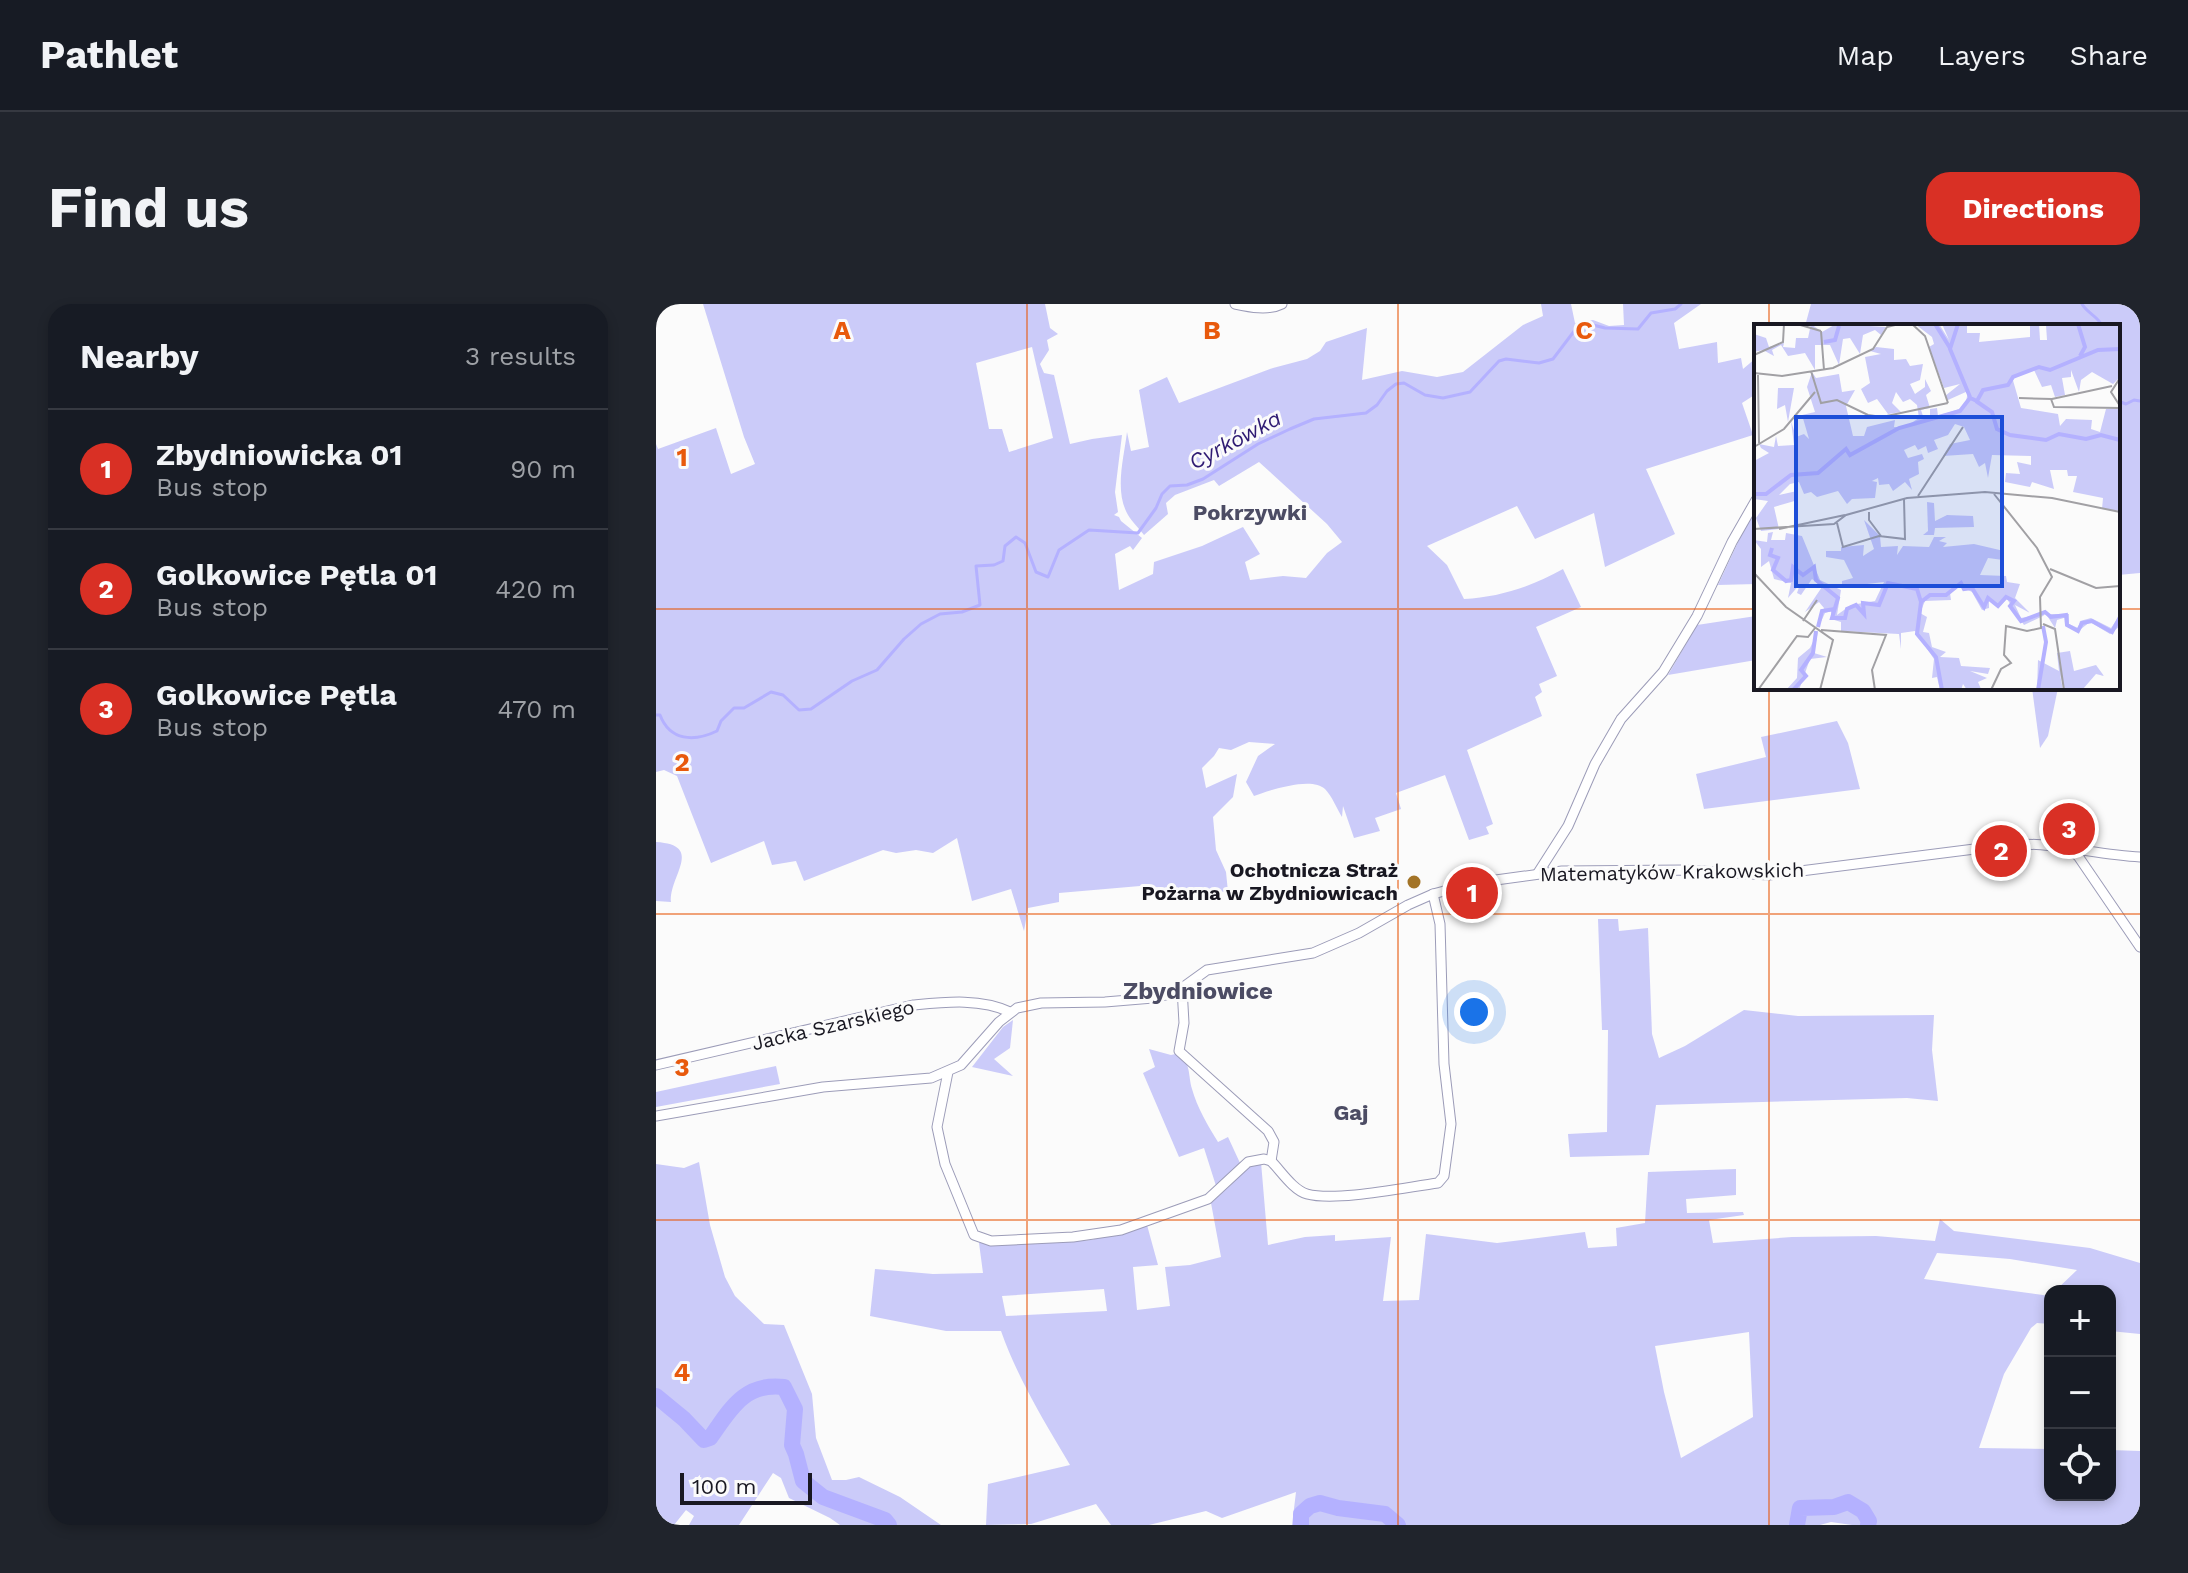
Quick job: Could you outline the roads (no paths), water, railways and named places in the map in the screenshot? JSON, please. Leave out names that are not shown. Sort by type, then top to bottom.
[{"type":"street","points":[[1235,304],[1275,307],[1282,304]]},
{"type":"street","points":[[1538,873],[1568,826],[1598,758],[1621,719],[1656,681],[1674,655],[1754,504]]},
{"type":"street","name":"Matematyków Krakowskich","points":[[1010,1012],[1041,1003],[1153,998],[1170,994],[1207,970],[1313,953],[1433,894],[1538,873],[1684,870],[1769,875],[2014,844],[2039,844],[2105,855],[2140,857]]},
{"type":"street","points":[[2070,849],[2078,856],[2140,947]]},
{"type":"street","points":[[948,1072],[937,1127],[945,1164],[977,1238],[991,1241],[1073,1237],[1121,1230],[1208,1199],[1248,1162],[1264,1159],[1271,1161],[1306,1194],[1349,1195],[1438,1183],[1444,1176],[1451,1124],[1444,1064],[1440,924],[1433,894]]},
{"type":"street","points":[[1182,988],[1184,1023],[1179,1051],[1268,1131],[1274,1142],[1271,1161]]},
{"type":"street","name":"Jacka Szarskiego","points":[[656,1065],[913,1005],[948,1002],[980,1004],[998,1006],[1010,1012]]},
{"type":"street","points":[[656,1116],[823,1087],[931,1078],[961,1065],[1010,1012]]},
{"type":"waterway","name":"Cyrkówka","points":[[656,715],[660,715],[664,724],[676,734],[691,738],[717,731],[721,721],[734,708],[744,708],[771,692],[783,695],[799,710],[811,709],[852,681],[877,670],[921,624],[940,614],[962,612],[980,605],[976,566],[1003,561],[1005,546],[1016,537],[1025,543],[1036,572],[1048,577],[1059,550],[1089,530],[1138,533],[1170,486],[1187,485],[1203,479],[1258,444],[1290,429],[1314,419],[1366,413],[1396,384],[1404,383],[1425,395],[1443,398],[1470,392],[1499,361],[1539,363],[1553,359],[1578,326],[1589,324],[1638,329],[1651,313],[1675,309],[1681,304]]},
{"type":"waterway","points":[[2082,304],[2101,324]]},
{"type":"waterway","points":[[2120,402],[2126,404],[2140,401]]},
{"type":"waterway","points":[[656,1396],[704,1440],[710,1438],[732,1408],[748,1394],[758,1389],[784,1387],[795,1409],[792,1445],[803,1481],[823,1497],[885,1520],[889,1525]]},
{"type":"waterway","points":[[1797,1525],[1800,1508],[1834,1507],[1848,1502],[1863,1511],[1868,1525]]},
{"type":"waterway","points":[[1301,1525],[1301,1514],[1310,1506],[1320,1503],[1385,1514],[1398,1525]]},
{"type":"place","name":"Golkowice Pętla","points":[[2069,829]]},
{"type":"place","name":"Golkowice Pętla 01","points":[[2001,851]]},
{"type":"place","name":"Ochotnicza Straż Pożarna w Zbydniowicach","points":[[1414,882]]},
{"type":"place","name":"Zbydniowicka 01","points":[[1472,893]]},
{"type":"district","name":"Pokrzywki","points":[[1250,512]]},
{"type":"district","name":"Zbydniowice","points":[[1198,991]]},
{"type":"district","name":"Gaj","points":[[1351,1112]]}]
